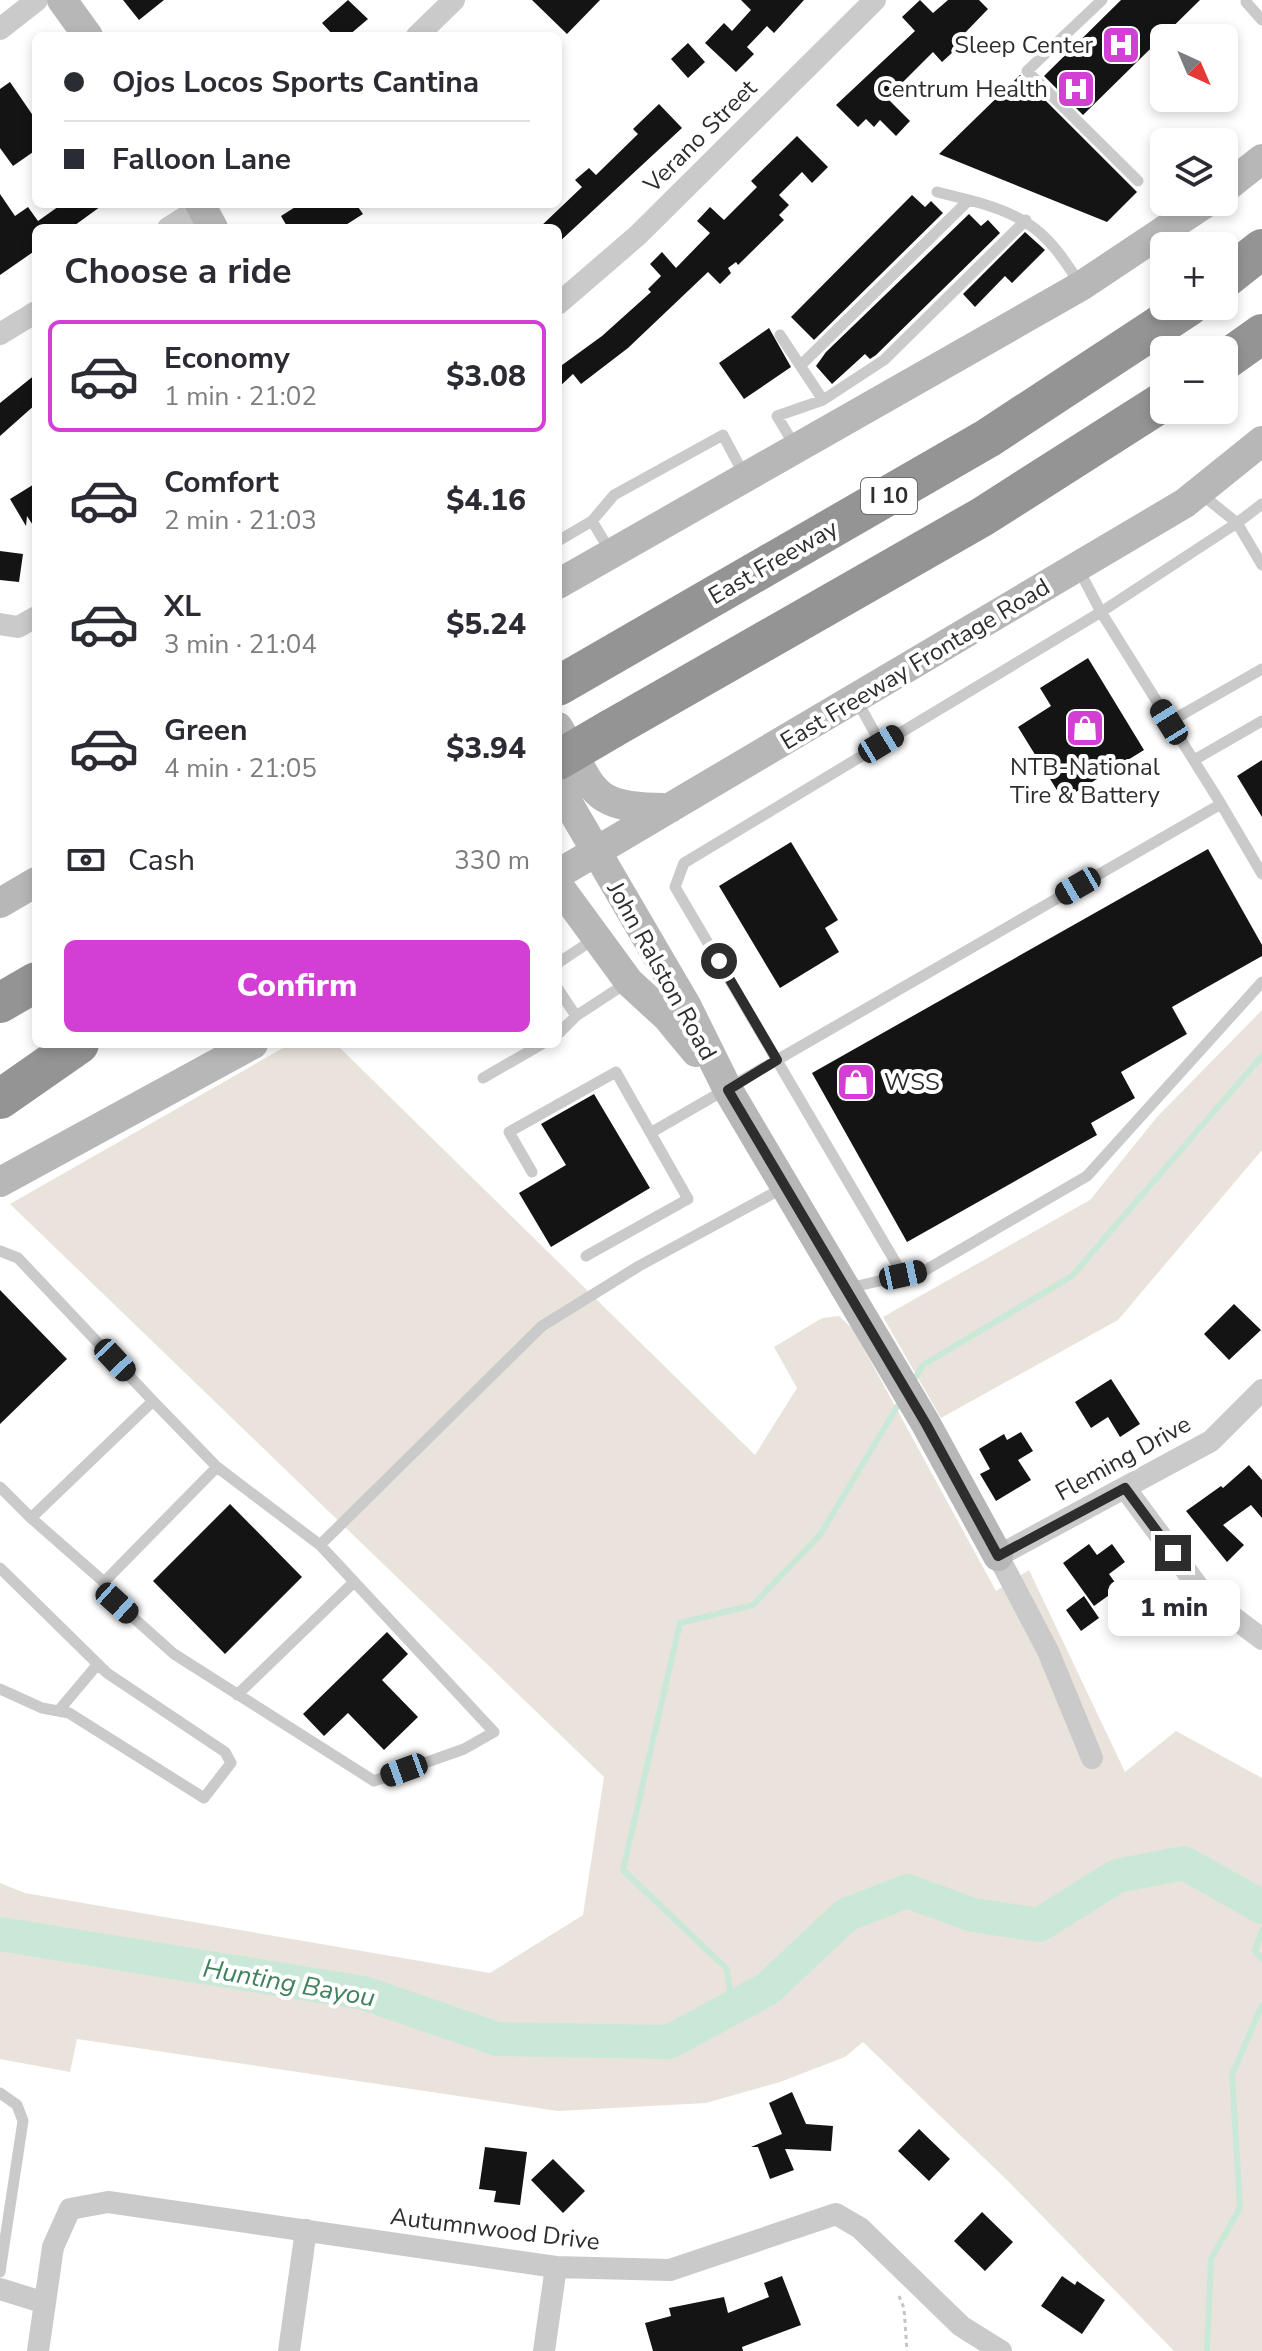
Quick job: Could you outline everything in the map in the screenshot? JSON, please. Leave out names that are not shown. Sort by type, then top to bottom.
[{"type":"highway","points":[[1238,268],[1262,249]]},
{"type":"highway","name":"East Freeway","points":[[569,679],[988,438],[1168,320]]},
{"type":"highway","points":[[1238,351],[1262,334]]},
{"type":"highway","name":"I 10","points":[[562,758],[982,517],[1150,410]]},
{"type":"highway","points":[[0,988],[32,974]]},
{"type":"highway","points":[[0,1003],[32,984]]},
{"type":"highway","points":[[0,1076],[49,1048]]},
{"type":"highway","points":[[0,1099],[73,1048]]},
{"type":"main road","points":[[62,0],[85,32]]},
{"type":"main road","points":[[1238,178],[1262,159]]},
{"type":"main road","points":[[562,582],[1081,286],[1182,216]]},
{"type":"main road","name":"East Freeway Frontage Road","points":[[562,872],[1199,492],[1262,441]]},
{"type":"main road","points":[[562,733],[603,798],[628,808],[672,808]]},
{"type":"main road","name":"John Ralston Road","points":[[562,793],[686,1005],[728,1090],[926,1424],[998,1556]]},
{"type":"main road","points":[[0,903],[32,884]]},
{"type":"main road","name":"John Ralston Road","points":[[562,891],[629,982],[667,1017],[728,1090]]},
{"type":"main road","points":[[0,1182],[246,1048]]},
{"type":"street","points":[[0,29],[37,0]]},
{"type":"street","points":[[421,32],[454,0]]},
{"type":"street","name":"Verano Street","points":[[562,301],[638,235],[875,0]]},
{"type":"street","points":[[177,224],[205,211]]},
{"type":"street","points":[[0,334],[32,314]]},
{"type":"street","points":[[0,624],[18,627],[32,619]]},
{"type":"street","name":"Fleming Drive","points":[[998,1556],[1211,1441],[1262,1390]]},
{"type":"street","points":[[1125,1488],[1205,1596],[1262,1639]]},
{"type":"street","name":"John Ralston Road","points":[[998,1556],[1048,1651],[1092,1758]]},
{"type":"street","name":"Autumnwood Drive","points":[[45,2303],[53,2247],[70,2209],[108,2202],[556,2267],[670,2270],[836,2214],[860,2228],[961,2326],[1001,2351]]},
{"type":"street","points":[[289,2351],[306,2230]]},
{"type":"street","points":[[544,2351],[556,2267]]},
{"type":"street","points":[[0,2289],[45,2303],[38,2351]]},
{"type":"lane","points":[[1102,0],[1027,71],[1138,181]]},
{"type":"lane","points":[[1246,2],[1262,20]]},
{"type":"lane","points":[[937,192],[1008,210],[1026,220],[1062,256],[1081,286]]},
{"type":"lane","points":[[801,365],[969,200]]},
{"type":"lane","points":[[796,448],[777,416],[823,400],[884,360],[1026,220]]},
{"type":"lane","points":[[780,335],[823,400]]},
{"type":"lane","points":[[562,539],[592,521],[614,495],[723,435],[745,477]]},
{"type":"lane","points":[[1199,492],[1237,523],[1262,565]]},
{"type":"lane","points":[[903,1275],[675,887],[684,863],[1101,612],[1262,504]]},
{"type":"lane","points":[[592,521],[611,553]]},
{"type":"lane","points":[[1077,567],[1101,612],[1262,874]]},
{"type":"lane","points":[[1169,722],[1262,669]]},
{"type":"lane","points":[[856,699],[881,744]]},
{"type":"lane","points":[[1194,760],[1262,721]]},
{"type":"lane","points":[[652,1132],[1221,804]]},
{"type":"lane","points":[[562,960],[595,939]]},
{"type":"lane","points":[[562,1030],[576,1016],[629,982]]},
{"type":"lane","points":[[844,1289],[924,1271],[1087,1176],[1262,982]]},
{"type":"lane","points":[[562,995],[576,1016]]},
{"type":"lane","points":[[483,1078],[535,1048]]},
{"type":"lane","points":[[532,1172],[509,1132],[616,1072],[688,1199],[586,1256]]},
{"type":"lane","points":[[320,1545],[542,1326],[639,1266],[785,1187]]},
{"type":"lane","points":[[0,1251],[18,1258],[217,1467],[320,1545],[494,1732],[464,1749],[374,1781],[174,1654],[117,1603],[104,1582],[0,1487]]},
{"type":"lane","points":[[31,1518],[153,1401]]},
{"type":"lane","points":[[104,1582],[217,1467]]},
{"type":"lane","points":[[0,1568],[97,1665],[230,1757],[231,1763],[211,1793],[204,1798],[60,1709],[42,1708],[0,1689]]},
{"type":"lane","points":[[237,1695],[354,1582]]},
{"type":"lane","points":[[60,1709],[97,1665]]},
{"type":"lane","points":[[0,2093],[17,2105],[23,2121],[0,2272]]},
{"type":"path","points":[[896,2290],[904,2308],[907,2351]]},
{"type":"shaded area","points":[[1262,1010],[1262,1150],[1118,1320],[941,1418],[883,1317],[1090,1200],[1157,1117]]},
{"type":"shaded area","points":[[283,1048],[340,1048],[755,1455],[797,1388],[774,1347],[822,1318],[839,1316],[853,1329],[996,1591],[1029,1570],[1125,1772],[1176,1731],[1262,1778],[1262,2351],[1174,2351],[1008,2181],[863,2042],[845,2057],[780,2082],[706,2103],[558,2111],[77,2039],[70,2072],[0,2059],[0,1883],[25,1893],[490,1973],[583,1915],[604,1777],[10,1204]]},
{"type":"building","points":[[123,0],[164,0],[139,20]]},
{"type":"building","points":[[348,0],[368,19],[353,32],[330,32],[322,23]]},
{"type":"building","points":[[532,0],[600,0],[567,34]]},
{"type":"building","points":[[741,0],[804,0],[774,33],[767,26],[747,47],[754,54],[736,72],[705,43],[724,23],[732,31],[751,10]]},
{"type":"building","points":[[920,0],[933,13],[948,0],[979,0],[988,9],[961,37],[965,41],[942,62],[933,52],[887,98],[910,121],[896,136],[880,120],[874,127],[866,119],[858,127],[836,105],[915,31],[902,17]]},
{"type":"building","points":[[1121,0],[1200,0],[1176,24],[1150,24],[1150,49],[1083,115],[1044,76]]},
{"type":"building","points":[[688,43],[705,62],[688,78],[671,59]]},
{"type":"building","points":[[1020,75],[1137,192],[1107,222],[939,154]]},
{"type":"building","points":[[10,82],[32,114],[32,153],[13,166],[0,148],[0,89]]},
{"type":"building","points":[[659,104],[682,128],[562,239],[562,224],[543,224],[582,187],[575,180],[589,168],[596,175],[638,134],[633,129]]},
{"type":"building","points":[[797,136],[828,167],[812,183],[802,172],[779,195],[789,205],[779,215],[784,220],[738,265],[736,262],[728,268],[731,273],[720,284],[708,272],[628,348],[581,384],[573,374],[562,384],[562,365],[602,336],[651,292],[648,289],[661,276],[650,264],[662,252],[676,268],[710,233],[697,221],[710,207],[724,220],[757,187],[751,181]]},
{"type":"building","points":[[0,194],[15,216],[28,207],[38,221],[56,208],[98,208],[76,224],[32,224],[32,253],[0,275]]},
{"type":"building","points":[[912,195],[925,207],[931,201],[943,213],[814,340],[791,317]]},
{"type":"building","points":[[294,208],[359,208],[363,214],[347,224],[286,224],[281,216]]},
{"type":"building","points":[[969,214],[981,226],[988,220],[1000,233],[876,355],[870,359],[865,354],[832,384],[816,366],[826,352]]},
{"type":"building","points":[[1025,232],[1045,250],[1012,283],[1005,276],[975,307],[963,294]]},
{"type":"building","points":[[769,328],[791,367],[744,399],[719,363]]},
{"type":"building","points":[[32,377],[32,408],[0,436],[0,403]]},
{"type":"building","points":[[32,485],[32,524],[27,516],[26,526],[10,499]]},
{"type":"building","points":[[0,551],[23,554],[19,582],[0,580]]},
{"type":"building","points":[[1088,658],[1144,750],[1063,800],[1018,727],[1051,706],[1040,688]]},
{"type":"building","points":[[1262,760],[1262,817],[1237,776]]},
{"type":"building","points":[[791,842],[838,920],[825,928],[839,952],[780,988],[719,886]]},
{"type":"building","points":[[1208,849],[1262,945],[1262,956],[1172,1007],[1187,1034],[1121,1072],[1135,1098],[1091,1123],[1097,1135],[907,1242],[812,1073]]},
{"type":"building","points":[[594,1094],[650,1188],[551,1247],[519,1193],[566,1165],[541,1124]]},
{"type":"building","points":[[0,1290],[67,1359],[0,1424]]},
{"type":"building","points":[[1234,1304],[1261,1330],[1229,1360],[1204,1334]]},
{"type":"building","points":[[1111,1379],[1140,1424],[1120,1437],[1108,1417],[1091,1428],[1075,1402]]},
{"type":"building","points":[[1021,1432],[1033,1451],[1018,1460],[1031,1480],[996,1501],[980,1474],[990,1469],[979,1449],[1004,1434],[1007,1440]]},
{"type":"building","points":[[1249,1465],[1262,1480],[1262,1518],[1251,1505],[1223,1525],[1244,1545],[1227,1562],[1186,1511],[1221,1486],[1223,1488]]},
{"type":"building","points":[[230,1504],[302,1577],[225,1654],[153,1581]]},
{"type":"building","points":[[1089,1544],[1097,1555],[1112,1544],[1125,1562],[1109,1574],[1119,1588],[1094,1606],[1063,1563]]},
{"type":"building","points":[[1084,1596],[1099,1618],[1081,1631],[1066,1610]]},
{"type":"building","points":[[387,1632],[408,1654],[382,1680],[418,1717],[384,1750],[348,1713],[324,1736],[303,1714]]},
{"type":"building","points":[[792,2092],[806,2124],[833,2126],[831,2151],[785,2149],[794,2170],[770,2179],[758,2147],[751,2147],[782,2134],[769,2103]]},
{"type":"building","points":[[919,2129],[950,2159],[929,2181],[898,2151]]},
{"type":"building","points":[[485,2147],[527,2152],[520,2205],[494,2202],[496,2191],[479,2189]]},
{"type":"building","points":[[553,2159],[585,2191],[563,2213],[531,2180]]},
{"type":"building","points":[[982,2212],[1013,2242],[985,2271],[954,2241]]},
{"type":"building","points":[[782,2276],[801,2325],[742,2347],[743,2351],[653,2351],[645,2323],[671,2316],[669,2308],[724,2297],[728,2313],[769,2297],[764,2283]]},
{"type":"building","points":[[1062,2276],[1075,2285],[1077,2281],[1105,2300],[1082,2334],[1041,2306]]},
{"type":"waterway","points":[[912,1383],[923,1365],[1072,1276],[1262,1056]]},
{"type":"waterway","points":[[732,2009],[727,1969],[623,1870],[680,1623],[753,1605],[820,1535],[900,1402]]},
{"type":"waterway","name":"Hunting Bayou","points":[[0,1934],[364,1993],[497,2039],[669,2042],[767,1989],[846,1915],[907,1891],[973,1915],[1039,1925],[1117,1876],[1184,1863],[1262,1907]]},
{"type":"waterway","points":[[1262,1930],[1255,1951],[1262,1959]]},
{"type":"waterway","points":[[1207,2351],[1211,2259],[1240,2208],[1232,2075],[1262,2005]]},
{"type":"place","name":"Sleep Center","points":[[1121,45]]},
{"type":"place","name":"Centrum Health","points":[[1076,89]]},
{"type":"place","name":"NTB-National Tire & Battery","points":[[1085,728]]},
{"type":"place","name":"WSS","points":[[856,1082]]},
{"type":"route","points":[[719,961],[777,1060],[728,1090],[926,1424],[998,1556],[1125,1488],[1173,1553]]}]
